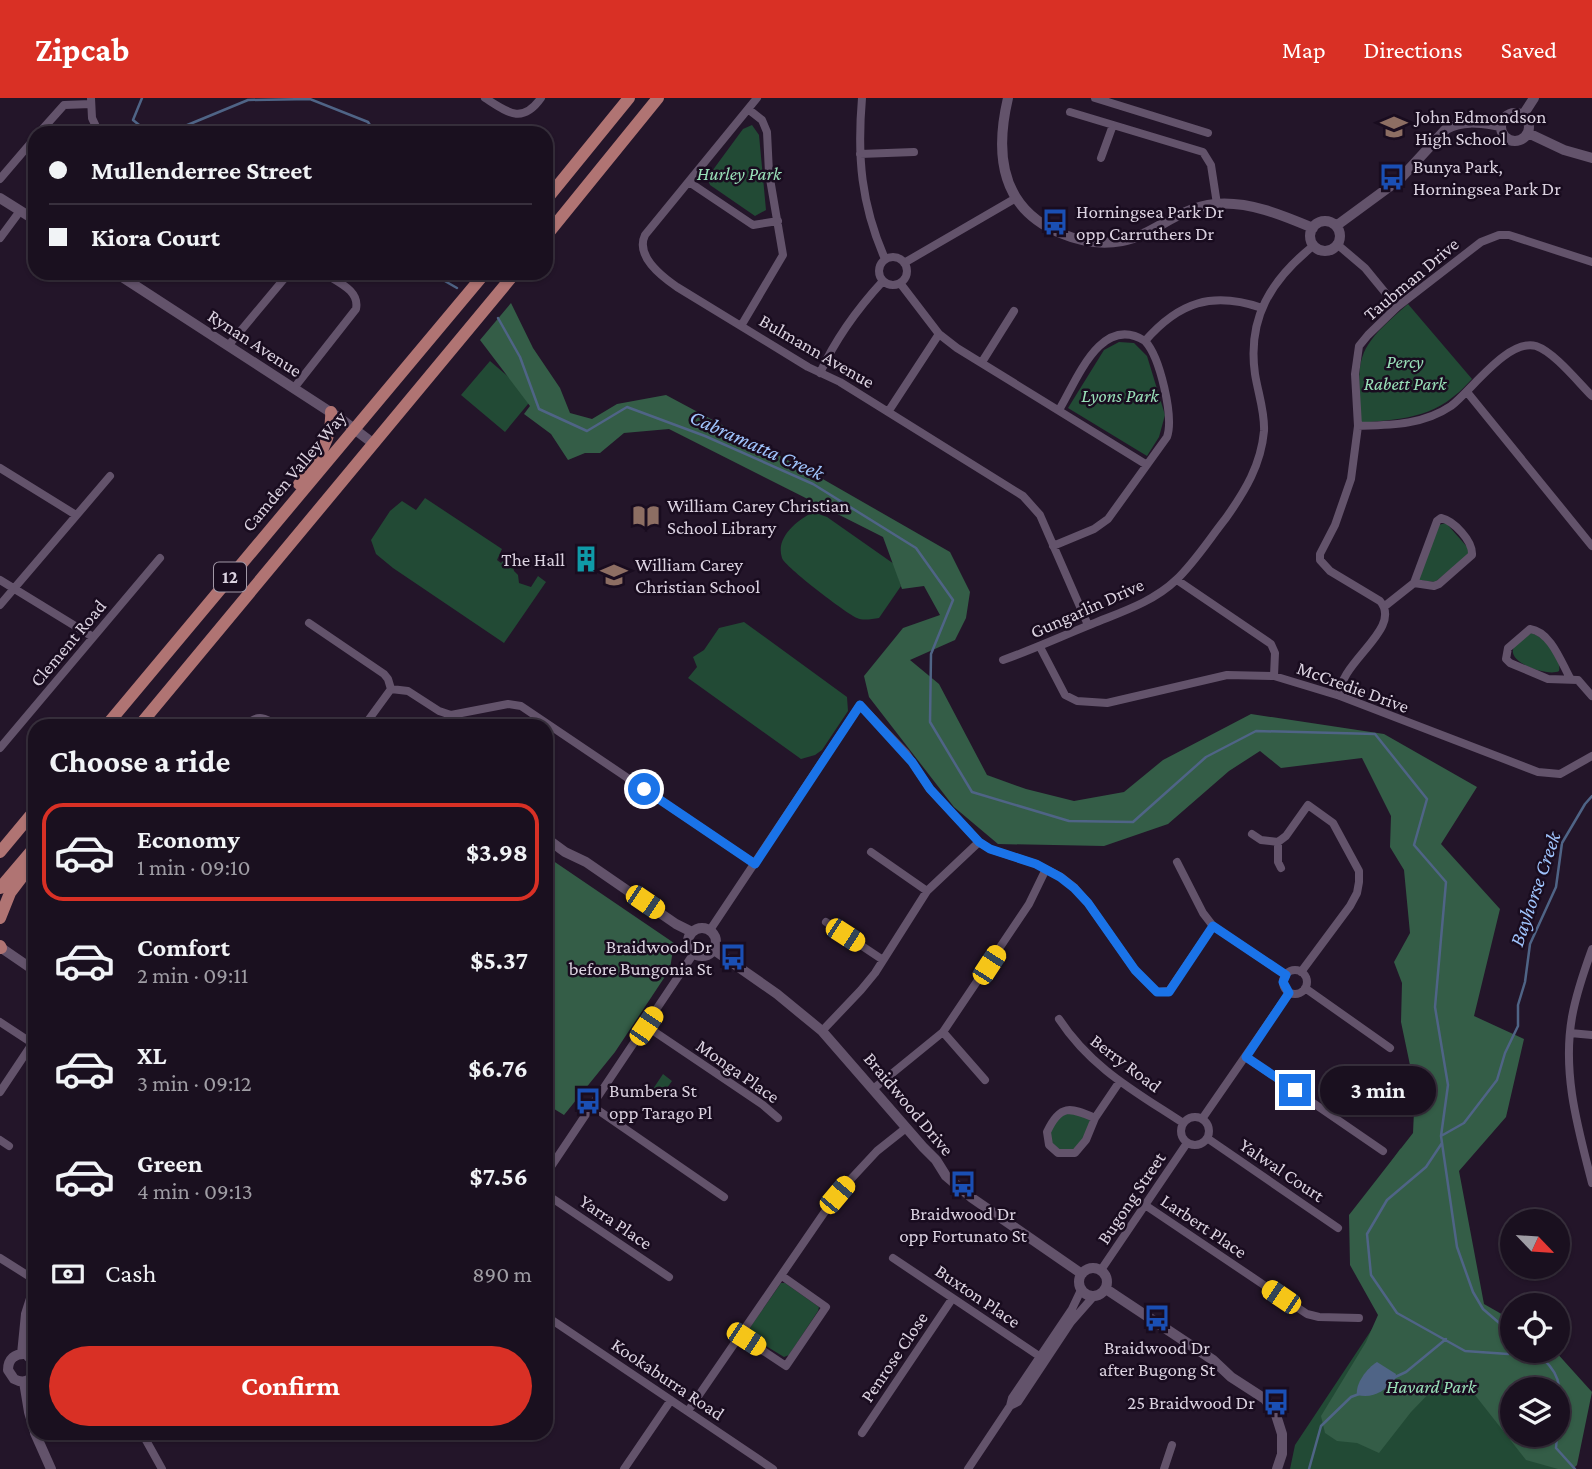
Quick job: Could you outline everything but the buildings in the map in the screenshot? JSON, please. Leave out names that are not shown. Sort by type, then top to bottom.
[{"type":"main road","points":[[617,113],[622,98]]},
{"type":"main road","points":[[553,191],[629,98]]},
{"type":"main road","points":[[553,227],[658,98]]},
{"type":"main road","name":"Camden Valley Way","points":[[112,719],[479,280]]},
{"type":"main road","name":"12","points":[[145,719],[509,280]]},
{"type":"main road","points":[[240,566],[255,536],[312,467],[331,428],[331,412]]},
{"type":"main road","points":[[0,852],[28,818]]},
{"type":"main road","points":[[0,888],[28,855]]},
{"type":"main road","points":[[0,918],[10,892],[28,868]]},
{"type":"street","points":[[485,98],[509,113],[516,114],[527,112],[541,98]]},
{"type":"street","name":"Bulmann Avenue","points":[[757,98],[645,235],[642,250],[666,279],[820,373],[840,382],[1023,496],[1040,515],[1088,625]]},
{"type":"street","points":[[862,98],[860,154],[865,204],[885,259],[879,271],[883,281],[892,285],[900,283],[907,272],[904,262],[895,257],[885,259]]},
{"type":"street","points":[[1008,98],[1001,127],[1001,155],[1016,198],[1034,217],[1052,229],[1078,239],[1100,243],[1129,240],[1178,214],[1217,204],[1265,210],[1287,216],[1313,228]]},
{"type":"street","points":[[1095,98],[1208,133]]},
{"type":"street","points":[[1522,115],[1534,98]]},
{"type":"street","points":[[45,126],[64,105],[91,101],[92,118],[96,126]]},
{"type":"street","points":[[741,326],[783,255],[769,173],[767,131],[762,120],[748,109]]},
{"type":"street","points":[[1070,112],[1203,152],[1211,164],[1217,204]]},
{"type":"street","points":[[1508,115],[1522,115],[1529,123],[1528,134],[1523,139],[1513,141],[1504,136],[1501,126],[1508,115]]},
{"type":"street","points":[[1336,226],[1400,179],[1446,129],[1463,122],[1501,126]]},
{"type":"street","points":[[1101,158],[1113,125]]},
{"type":"street","points":[[1528,134],[1560,149],[1592,158]]},
{"type":"street","points":[[0,179],[28,146]]},
{"type":"street","points":[[860,154],[914,152]]},
{"type":"street","points":[[689,182],[753,225],[778,221]]},
{"type":"street","points":[[0,198],[28,216]]},
{"type":"street","points":[[904,262],[1016,198]]},
{"type":"street","points":[[0,238],[20,211]]},
{"type":"street","points":[[1322,221],[1336,226],[1340,235],[1338,245],[1326,251],[1313,246],[1310,237],[1313,228],[1322,221]]},
{"type":"street","name":"Taubman Drive","points":[[1385,606],[1374,596],[1329,571],[1320,560],[1320,554],[1335,525],[1351,479],[1358,426],[1355,374],[1359,346],[1397,307],[1481,242],[1499,235],[1509,235],[1592,262]]},
{"type":"street","points":[[1338,245],[1365,268],[1397,307]]},
{"type":"street","name":"Gungarlin Drive","points":[[1003,660],[1040,647],[1153,597],[1177,580],[1236,504],[1256,466],[1264,430],[1254,357],[1254,341],[1262,308],[1279,277],[1313,246]]},
{"type":"street","name":"Rynan Avenue","points":[[127,280],[331,412],[374,444]]},
{"type":"street","points":[[228,346],[283,280]]},
{"type":"street","points":[[293,388],[356,309],[357,301],[352,292],[334,280]]},
{"type":"street","points":[[820,373],[841,337],[883,281]]},
{"type":"street","points":[[900,283],[939,334],[957,348],[1147,465]]},
{"type":"street","points":[[1145,341],[1171,315],[1190,305],[1228,299],[1262,308]]},
{"type":"street","points":[[982,362],[1014,311]]},
{"type":"street","points":[[888,412],[939,334]]},
{"type":"street","points":[[1053,546],[1108,519],[1167,437],[1170,422],[1154,353],[1145,341],[1124,335],[1105,339],[1090,357],[1059,410]]},
{"type":"street","points":[[1358,426],[1404,425],[1440,411],[1467,392],[1479,377],[1503,358],[1518,348],[1530,345],[1547,352],[1592,396]]},
{"type":"street","points":[[1467,392],[1592,546]]},
{"type":"street","points":[[0,468],[76,515]]},
{"type":"street","points":[[0,605],[110,476]]},
{"type":"street","points":[[1340,695],[1351,666],[1381,630],[1385,622],[1385,606],[1414,583],[1433,528],[1441,518],[1451,521],[1471,545],[1472,555],[1439,584],[1434,586],[1414,583]]},
{"type":"street","name":"Clement Road","points":[[0,748],[160,558]]},
{"type":"street","points":[[0,580],[93,637]]},
{"type":"street","points":[[1177,580],[1271,644],[1275,653],[1274,676]]},
{"type":"street","points":[[309,624],[384,674],[391,689]]},
{"type":"street","points":[[1570,678],[1558,654],[1538,631],[1530,629],[1507,648],[1506,659],[1510,663],[1548,679],[1578,680],[1592,696]]},
{"type":"street","name":"McCredie Drive","points":[[1040,647],[1065,695],[1077,701],[1107,703],[1227,675],[1274,676],[1340,695],[1538,772],[1560,774],[1592,756]]},
{"type":"street","points":[[369,719],[391,689]]},
{"type":"street","points":[[391,689],[408,691],[446,714],[508,704],[521,706],[540,719]]},
{"type":"street","points":[[710,930],[860,705],[912,762],[930,789],[979,842],[990,849],[1046,869],[1074,888],[1088,903],[1135,970],[1160,993],[1169,992],[1213,926]]},
{"type":"street","points":[[553,728],[755,864]]},
{"type":"street","points":[[1252,834],[1261,840],[1278,842],[1308,805],[1333,823],[1359,871],[1357,893],[1301,972]]},
{"type":"street","points":[[822,1031],[861,990],[927,891],[979,842]]},
{"type":"street","points":[[1278,842],[1280,868]]},
{"type":"street","points":[[553,843],[692,932]]},
{"type":"street","points":[[871,852],[927,891]]},
{"type":"street","points":[[1177,862],[1203,913],[1213,926],[1286,975]]},
{"type":"street","points":[[873,1089],[943,1032],[1029,904],[1046,869]]},
{"type":"street","points":[[826,922],[883,960]]},
{"type":"street","points":[[701,928],[710,930],[716,937],[714,950],[702,956],[694,953],[688,943],[692,932],[701,928]]},
{"type":"street","points":[[0,947],[28,966]]},
{"type":"street","points":[[1592,949],[1575,1000],[1570,1033],[1570,1084],[1592,1183]]},
{"type":"street","name":"Braidwood Drive","points":[[714,950],[777,994],[822,1031],[936,1160],[946,1176],[972,1198],[1082,1274]]},
{"type":"street","points":[[553,1164],[694,953]]},
{"type":"street","points":[[1292,971],[1301,972],[1307,979],[1306,988],[1298,994],[1289,993],[1283,982],[1286,975],[1292,971]]},
{"type":"street","points":[[1306,988],[1390,1048]]},
{"type":"street","points":[[1202,1119],[1289,993]]},
{"type":"street","name":"Berry Road","points":[[1059,1019],[1083,1051],[1120,1081],[1183,1123]]},
{"type":"street","points":[[0,1022],[28,1041]]},
{"type":"street","name":"Monga Place","points":[[646,1026],[778,1118]]},
{"type":"street","points":[[943,1032],[985,1080]]},
{"type":"street","points":[[1570,1033],[1592,1035]]},
{"type":"street","points":[[0,1091],[28,1053]]},
{"type":"street","points":[[1246,1057],[1383,1150]]},
{"type":"street","points":[[1096,1118],[1070,1109],[1060,1112],[1047,1132],[1049,1145],[1058,1153],[1076,1153],[1120,1081]]},
{"type":"street","points":[[592,1106],[724,1197]]},
{"type":"street","points":[[1191,1117],[1202,1119],[1208,1127],[1207,1138],[1198,1145],[1187,1143],[1180,1131],[1183,1123],[1191,1117]]},
{"type":"street","points":[[688,1412],[837,1195],[877,1151],[906,1128]]},
{"type":"street","name":"Yalwal Court","points":[[1207,1138],[1339,1228]]},
{"type":"street","points":[[0,1140],[9,1146]]},
{"type":"street","name":"Bugong Street","points":[[1101,1270],[1187,1143]]},
{"type":"street","name":"Yarra Place","points":[[553,1199],[669,1277]]},
{"type":"street","name":"Larbert Place","points":[[1145,1205],[1307,1314],[1318,1317],[1359,1318]]},
{"type":"street","points":[[0,1258],[28,1278]]},
{"type":"street","name":"Buxton Place","points":[[893,1258],[1042,1359]]},
{"type":"street","points":[[968,1469],[1010,1406],[1012,1398],[1071,1322],[1093,1297],[1100,1295],[1105,1289],[1107,1281],[1101,1270],[1088,1269],[1079,1282],[1082,1290],[1093,1297]]},
{"type":"street","points":[[741,1336],[786,1366],[826,1307],[782,1276]]},
{"type":"street","points":[[1105,1289],[1213,1360],[1231,1377],[1265,1399],[1276,1415],[1282,1434],[1282,1454],[1277,1469]]},
{"type":"street","points":[[1042,1359],[1082,1290]]},
{"type":"street","name":"Penrose Close","points":[[862,1433],[952,1299]]},
{"type":"street","points":[[22,1353],[28,1307]]},
{"type":"street","name":"Kookaburra Road","points":[[553,1321],[773,1469]]},
{"type":"street","points":[[22,1353],[28,1356]]},
{"type":"street","points":[[22,1353],[9,1361],[4,1370],[14,1379],[24,1382],[28,1380]]},
{"type":"street","points":[[24,1382],[28,1406]]},
{"type":"street","points":[[624,1469],[671,1400]]},
{"type":"street","points":[[38,1440],[51,1469]]},
{"type":"street","points":[[146,1440],[162,1469]]},
{"type":"street","points":[[1164,1469],[1172,1445]]},
{"type":"green space","name":"Hurley Park","points":[[752,125],[759,135],[766,210],[755,216],[710,185],[707,178],[743,129]]},
{"type":"green space","points":[[511,303],[533,348],[560,388],[570,413],[592,419],[617,404],[666,395],[821,478],[950,552],[970,592],[966,618],[955,640],[910,660],[939,684],[987,775],[1026,789],[1074,801],[1124,792],[1163,760],[1251,714],[1384,734],[1477,787],[1441,844],[1500,909],[1474,1016],[1524,1039],[1506,1117],[1459,1171],[1484,1304],[1500,1313],[1500,1363],[1566,1363],[1592,1392],[1577,1465],[1573,1469],[1558,1469],[1526,1460],[1516,1447],[1570,1447],[1570,1377],[1500,1377],[1500,1427],[1464,1381],[1439,1383],[1411,1412],[1379,1453],[1357,1443],[1337,1441],[1325,1433],[1321,1416],[1366,1342],[1378,1315],[1350,1265],[1349,1215],[1413,1133],[1415,1089],[1401,1022],[1402,983],[1394,962],[1410,933],[1404,870],[1390,847],[1391,816],[1362,758],[1281,768],[1260,751],[1229,771],[1168,824],[1104,846],[998,844],[954,807],[869,697],[864,676],[903,628],[940,615],[924,586],[902,589],[883,537],[669,429],[624,433],[600,453],[585,453],[568,460],[551,434],[524,414],[530,406],[480,340]]},
{"type":"green space","name":"Percy Rabett Park","points":[[1408,304],[1472,379],[1447,402],[1422,414],[1361,423],[1359,382],[1363,355],[1378,332]]},
{"type":"green space","name":"Lyons Park","points":[[1119,342],[1134,343],[1147,356],[1165,415],[1159,437],[1147,456],[1068,408],[1104,350]]},
{"type":"green space","points":[[490,361],[533,398],[505,432],[461,395]]},
{"type":"green space","points":[[425,498],[502,549],[497,560],[513,567],[519,583],[531,587],[538,576],[546,582],[504,643],[376,554],[371,540],[390,511],[402,501],[416,510]]},
{"type":"green space","points":[[813,512],[827,517],[894,564],[901,586],[879,618],[868,620],[851,615],[785,563],[781,550],[785,536]]},
{"type":"green space","points":[[1446,523],[1469,549],[1468,555],[1435,582],[1418,580],[1438,525]]},
{"type":"green space","points":[[744,622],[847,697],[848,711],[822,750],[815,755],[801,759],[688,678],[697,667],[693,657],[704,650],[719,628]]},
{"type":"green space","points":[[1531,633],[1542,639],[1551,649],[1558,660],[1559,671],[1538,670],[1516,658],[1514,647]]},
{"type":"green space","points":[[553,861],[674,943],[670,969],[615,1052],[564,1115],[553,1108]]},
{"type":"green space","points":[[663,1074],[672,1081],[662,1095],[653,1089]]},
{"type":"green space","points":[[1071,1113],[1090,1119],[1084,1139],[1068,1152],[1052,1147],[1049,1131],[1061,1114]]},
{"type":"green space","name":"Havard Park","points":[[1438,1125],[1478,1317],[1500,1339],[1500,1363],[1512,1363],[1512,1377],[1500,1377],[1500,1447],[1562,1447],[1568,1469],[1290,1469],[1295,1445],[1382,1314],[1353,1216],[1400,1149]]},
{"type":"green space","points":[[781,1283],[785,1283],[819,1307],[789,1355],[784,1357],[753,1338],[749,1329]]},
{"type":"water","points":[[1377,1362],[1396,1374],[1395,1380],[1378,1393],[1357,1395],[1363,1377]]},
{"type":"waterway","name":"Cabramatta Creek","points":[[140,126],[133,120],[142,98]]},
{"type":"waterway","name":"Cabramatta Creek","points":[[185,126],[248,100],[310,99],[368,122],[371,126]]},
{"type":"waterway","name":"Cabramatta Creek","points":[[443,280],[457,288]]},
{"type":"waterway","name":"Cabramatta Creek","points":[[498,318],[520,357],[539,409],[587,431],[627,407],[705,436],[813,484],[916,548],[953,600],[931,654],[930,722],[972,792],[1069,821],[1133,822],[1206,757],[1256,731],[1375,734],[1427,799],[1414,845],[1446,882],[1435,1007],[1448,1085],[1441,1136],[1457,1247],[1473,1292],[1483,1309],[1500,1324]]},
{"type":"waterway","name":"Bayhorse Creek","points":[[1441,1136],[1464,1123],[1497,1080],[1505,1053],[1518,1026],[1518,1005],[1525,982],[1530,944],[1556,887],[1562,843],[1592,796]]},
{"type":"waterway","points":[[1442,1143],[1426,1167],[1387,1200],[1367,1234],[1371,1275],[1397,1313],[1465,1351],[1500,1353]]},
{"type":"waterway","points":[[1393,1378],[1406,1372],[1446,1339]]},
{"type":"waterway","name":"Cabramatta Creek","points":[[1547,1363],[1556,1377]]},
{"type":"waterway","points":[[1309,1469],[1321,1426],[1351,1397],[1359,1394]]},
{"type":"waterway","name":"Cabramatta Creek","points":[[1556,1447],[1575,1469]]},
{"type":"place","name":"John Edmondson High School","points":[[1394,127]]},
{"type":"place","name":"Bunya Park, Horningsea Park Dr","points":[[1392,177]]},
{"type":"place","name":"Horningsea Park Dr opp Carruthers Dr","points":[[1055,222]]},
{"type":"place","name":"William Carey Christian School Library","points":[[646,516]]},
{"type":"place","name":"The Hall","points":[[586,559]]},
{"type":"place","name":"William Carey Christian School","points":[[614,575]]},
{"type":"place","name":"Braidwood Dr before Bungonia St","points":[[733,957]]},
{"type":"place","name":"Bumbera St opp Tarago Pl","points":[[588,1101]]},
{"type":"place","name":"Braidwood Dr opp Fortunato St","points":[[963,1184]]},
{"type":"place","name":"Braidwood Dr after Bugong St","points":[[1157,1318]]},
{"type":"place","name":"25 Braidwood Dr","points":[[1276,1402]]},
{"type":"route","points":[[644,789],[755,864],[860,705],[905,753],[930,789],[979,842],[990,849],[1054,872],[1074,888],[1088,903],[1135,970],[1157,992],[1169,992],[1213,926],[1286,975],[1283,982],[1289,993],[1246,1057],[1295,1090]]}]
